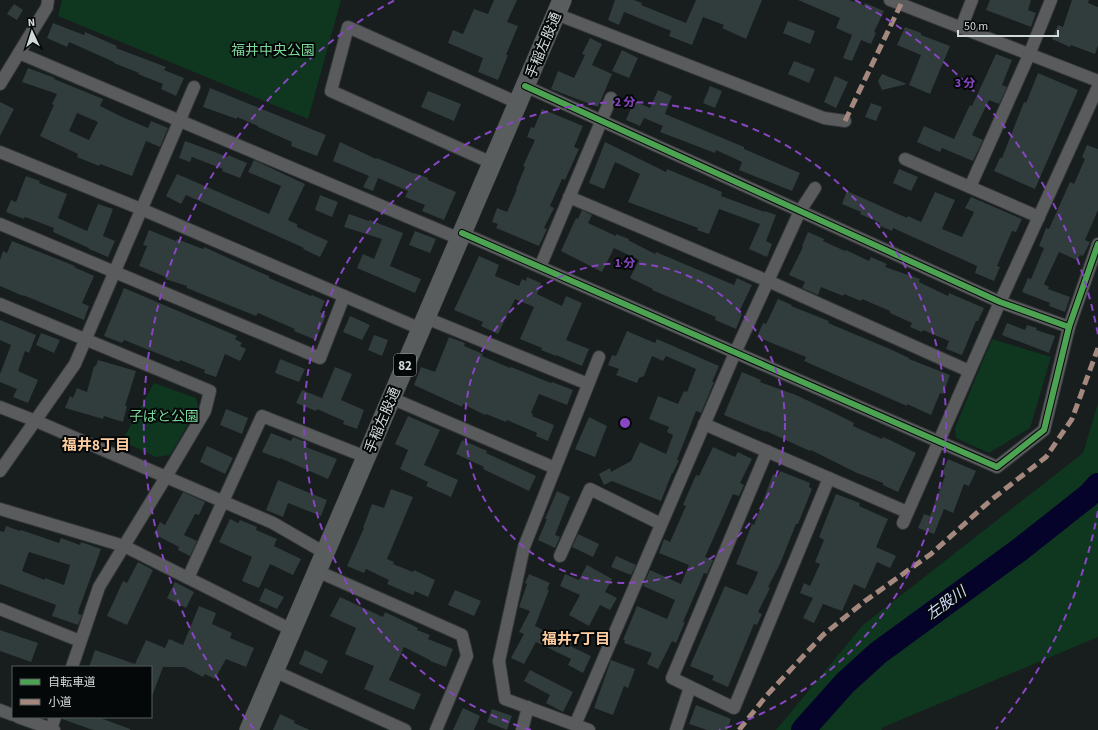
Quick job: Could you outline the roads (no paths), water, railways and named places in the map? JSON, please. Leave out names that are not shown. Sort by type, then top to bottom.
[{"type":"main road","name":"手稲左股通","points":[[249,730],[559,7]]},
{"type":"street","points":[[0,84],[47,7],[48,0]]},
{"type":"street","points":[[892,0],[1098,82]]},
{"type":"street","points":[[961,28],[972,0]]},
{"type":"street","points":[[970,187],[1029,54],[1051,0]]},
{"type":"street","points":[[559,7],[824,118],[845,121]]},
{"type":"street","points":[[492,163],[331,91],[348,26],[522,94],[601,120],[1000,302],[1069,328]]},
{"type":"street","points":[[19,53],[461,236],[540,267],[997,468],[1044,430],[1069,328],[1098,244]]},
{"type":"street","points":[[0,471],[75,364],[194,87]]},
{"type":"street","points":[[903,523],[1000,302],[1098,87]]},
{"type":"street","points":[[540,267],[611,98]]},
{"type":"street","points":[[0,152],[141,209],[344,296],[588,384]]},
{"type":"street","points":[[905,159],[1039,217]]},
{"type":"street","points":[[575,725],[735,353],[800,211],[816,188]]},
{"type":"street","points":[[569,197],[768,281],[970,371]]},
{"type":"street","points":[[0,224],[320,358],[344,296]]},
{"type":"street","points":[[0,304],[210,391],[205,411],[98,587],[72,666]]},
{"type":"street","points":[[589,730],[505,699],[499,661],[524,547],[598,357]]},
{"type":"street","points":[[391,398],[555,468]]},
{"type":"street","points":[[0,407],[273,523],[325,553]]},
{"type":"street","points":[[188,578],[262,416],[366,457]]},
{"type":"street","points":[[704,424],[908,512]]},
{"type":"street","points":[[767,451],[672,678],[734,708],[828,478]]},
{"type":"street","points":[[560,556],[590,489],[661,524]]},
{"type":"street","points":[[0,509],[124,546],[292,630]]},
{"type":"street","points":[[317,571],[462,635],[466,656],[436,730]]},
{"type":"street","points":[[0,609],[80,641]]},
{"type":"street","points":[[274,671],[405,730]]},
{"type":"street","points":[[676,730],[690,687]]},
{"type":"street","points":[[522,730],[528,707]]},
{"type":"street","points":[[0,710],[12,715]]},
{"type":"street","points":[[21,718],[52,729],[55,718]]},
{"type":"waterway","name":"左股川","points":[[803,730],[845,683],[878,653],[1018,551],[1089,495],[1098,485]]},
{"type":"district","name":"福井8丁目","points":[[96,445]]},
{"type":"district","name":"福井7丁目","points":[[576,639]]},
{"type":"park label","name":"福井中央公園","points":[[273,50]]},
{"type":"park label","name":"子ばと公園","points":[[164,416]]}]
